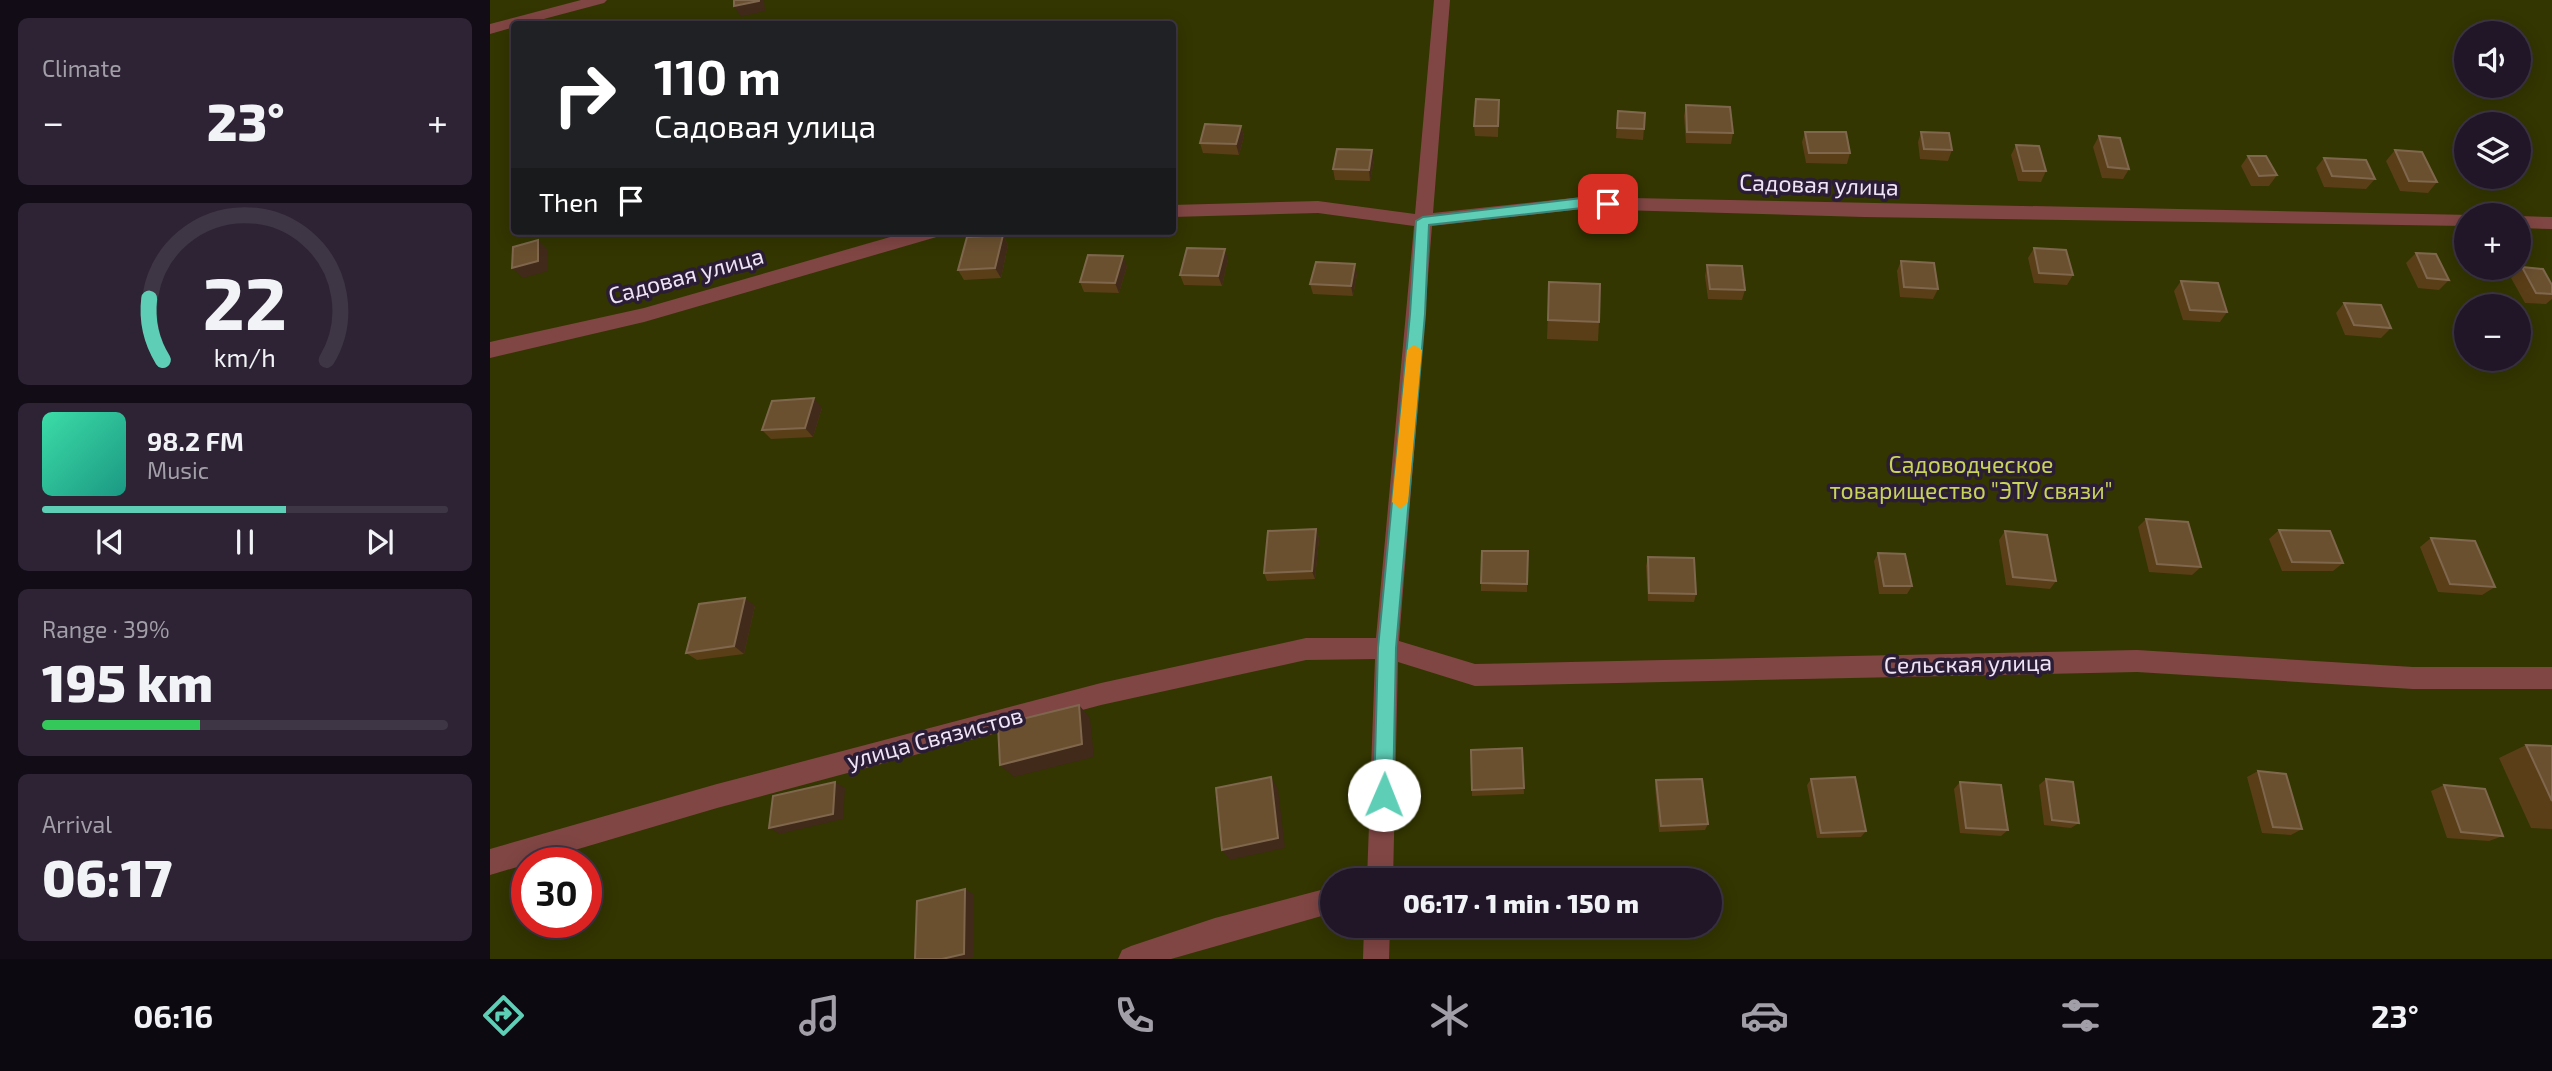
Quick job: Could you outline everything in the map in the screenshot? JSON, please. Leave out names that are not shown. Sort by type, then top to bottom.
[{"type":"street","points":[[520,21],[599,0]]},
{"type":"street","points":[[1380,868],[1387,648],[1418,314],[1423,221],[1442,0]]},
{"type":"street","points":[[490,29],[511,23]]},
{"type":"street","name":"Садовая улица","points":[[1176,211],[1318,207],[1423,221],[1582,203],[1864,211],[2454,220]]},
{"type":"street","points":[[2531,222],[2552,223]]},
{"type":"street","name":"Садовая улица","points":[[490,349],[643,315],[920,235]]},
{"type":"street","name":"Сельская улица","points":[[1387,648],[1475,675],[1753,671],[1991,662],[2137,662],[2413,678],[2552,678]]},
{"type":"street","name":"улица Связистов","points":[[490,862],[716,796],[1101,694],[1306,649],[1387,648]]},
{"type":"street","points":[[1131,959],[1215,931],[1320,903]]},
{"type":"street","points":[[1376,959],[1377,938]]},
{"type":"green space","name":"Садоводческое товарищество \"ЭТУ связи\"","points":[[490,0],[2552,0],[2552,959],[490,959]]},
{"type":"building","points":[[734,0],[759,0],[759,1],[734,6]]},
{"type":"building","points":[[1476,99],[1499,100],[1498,126],[1474,126]]},
{"type":"building","points":[[1686,105],[1730,107],[1733,133],[1687,132]]},
{"type":"building","points":[[1618,111],[1645,113],[1644,129],[1617,128]]},
{"type":"building","points":[[1205,124],[1241,126],[1236,144],[1200,143]]},
{"type":"building","points":[[1805,132],[1846,132],[1850,153],[1809,153]]},
{"type":"building","points":[[1921,132],[1949,133],[1952,150],[1924,149]]},
{"type":"building","points":[[2099,136],[2120,138],[2129,169],[2108,167]]},
{"type":"building","points":[[2016,145],[2039,146],[2046,171],[2023,171]]},
{"type":"building","points":[[1337,149],[1372,150],[1369,170],[1333,169]]},
{"type":"building","points":[[2395,150],[2422,152],[2437,182],[2409,181]]},
{"type":"building","points":[[2248,156],[2266,156],[2277,175],[2259,176]]},
{"type":"building","points":[[2324,158],[2366,160],[2375,179],[2332,176]]},
{"type":"building","points":[[1003,235],[995,268],[958,270],[967,237]]},
{"type":"building","points":[[538,240],[538,261],[512,268],[513,247]]},
{"type":"building","points":[[1187,248],[1225,249],[1218,276],[1180,275]]},
{"type":"building","points":[[2034,248],[2066,250],[2073,275],[2039,273]]},
{"type":"building","points":[[2416,253],[2436,254],[2449,280],[2427,278]]},
{"type":"building","points":[[1088,255],[1123,256],[1115,283],[1080,282]]},
{"type":"building","points":[[1901,261],[1934,263],[1938,289],[1904,287]]},
{"type":"building","points":[[1316,262],[1355,264],[1351,286],[1310,284]]},
{"type":"building","points":[[1707,265],[1742,266],[1745,290],[1710,289]]},
{"type":"building","points":[[2531,268],[2543,269],[2552,285],[2552,294],[2536,293],[2529,280]]},
{"type":"building","points":[[2181,281],[2218,283],[2227,312],[2190,310]]},
{"type":"building","points":[[1549,282],[1600,284],[1599,322],[1548,320]]},
{"type":"building","points":[[2344,303],[2381,305],[2391,328],[2354,325]]},
{"type":"building","points":[[814,398],[805,428],[762,430],[772,401]]},
{"type":"building","points":[[2146,519],[2188,522],[2201,567],[2157,564]]},
{"type":"building","points":[[1316,529],[1312,571],[1264,573],[1268,531]]},
{"type":"building","points":[[2279,530],[2330,531],[2343,563],[2292,562]]},
{"type":"building","points":[[2005,531],[2047,535],[2056,581],[2013,577]]},
{"type":"building","points":[[2431,538],[2475,541],[2495,587],[2450,584]]},
{"type":"building","points":[[1482,551],[1528,551],[1527,584],[1481,583]]},
{"type":"building","points":[[1878,553],[1905,554],[1912,586],[1884,586]]},
{"type":"building","points":[[1648,557],[1694,558],[1696,594],[1649,593]]},
{"type":"building","points":[[745,598],[734,646],[686,653],[699,604]]},
{"type":"building","points":[[1079,705],[1082,744],[1000,765],[998,725]]},
{"type":"building","points":[[2526,745],[2552,746],[2552,801]]},
{"type":"building","points":[[1522,748],[1524,788],[1472,790],[1471,750]]},
{"type":"building","points":[[2258,771],[2286,774],[2302,829],[2273,827]]},
{"type":"building","points":[[1271,777],[1278,838],[1222,850],[1216,788]]},
{"type":"building","points":[[1855,777],[1866,831],[1821,833],[1811,779]]},
{"type":"building","points":[[1702,779],[1708,824],[1661,826],[1656,780]]},
{"type":"building","points":[[2046,779],[2073,782],[2079,823],[2052,820]]},
{"type":"building","points":[[835,782],[833,814],[769,828],[773,796]]},
{"type":"building","points":[[1960,782],[2001,785],[2008,830],[1966,828]]},
{"type":"building","points":[[2444,785],[2485,789],[2503,836],[2461,832]]},
{"type":"building","points":[[965,889],[964,954],[942,959],[915,959],[917,901]]},
{"type":"slow traffic","points":[[1400,502],[1414,350]]},
{"type":"route","points":[[1384,795],[1387,648],[1418,314],[1423,221],[1582,203],[1608,204]]}]
